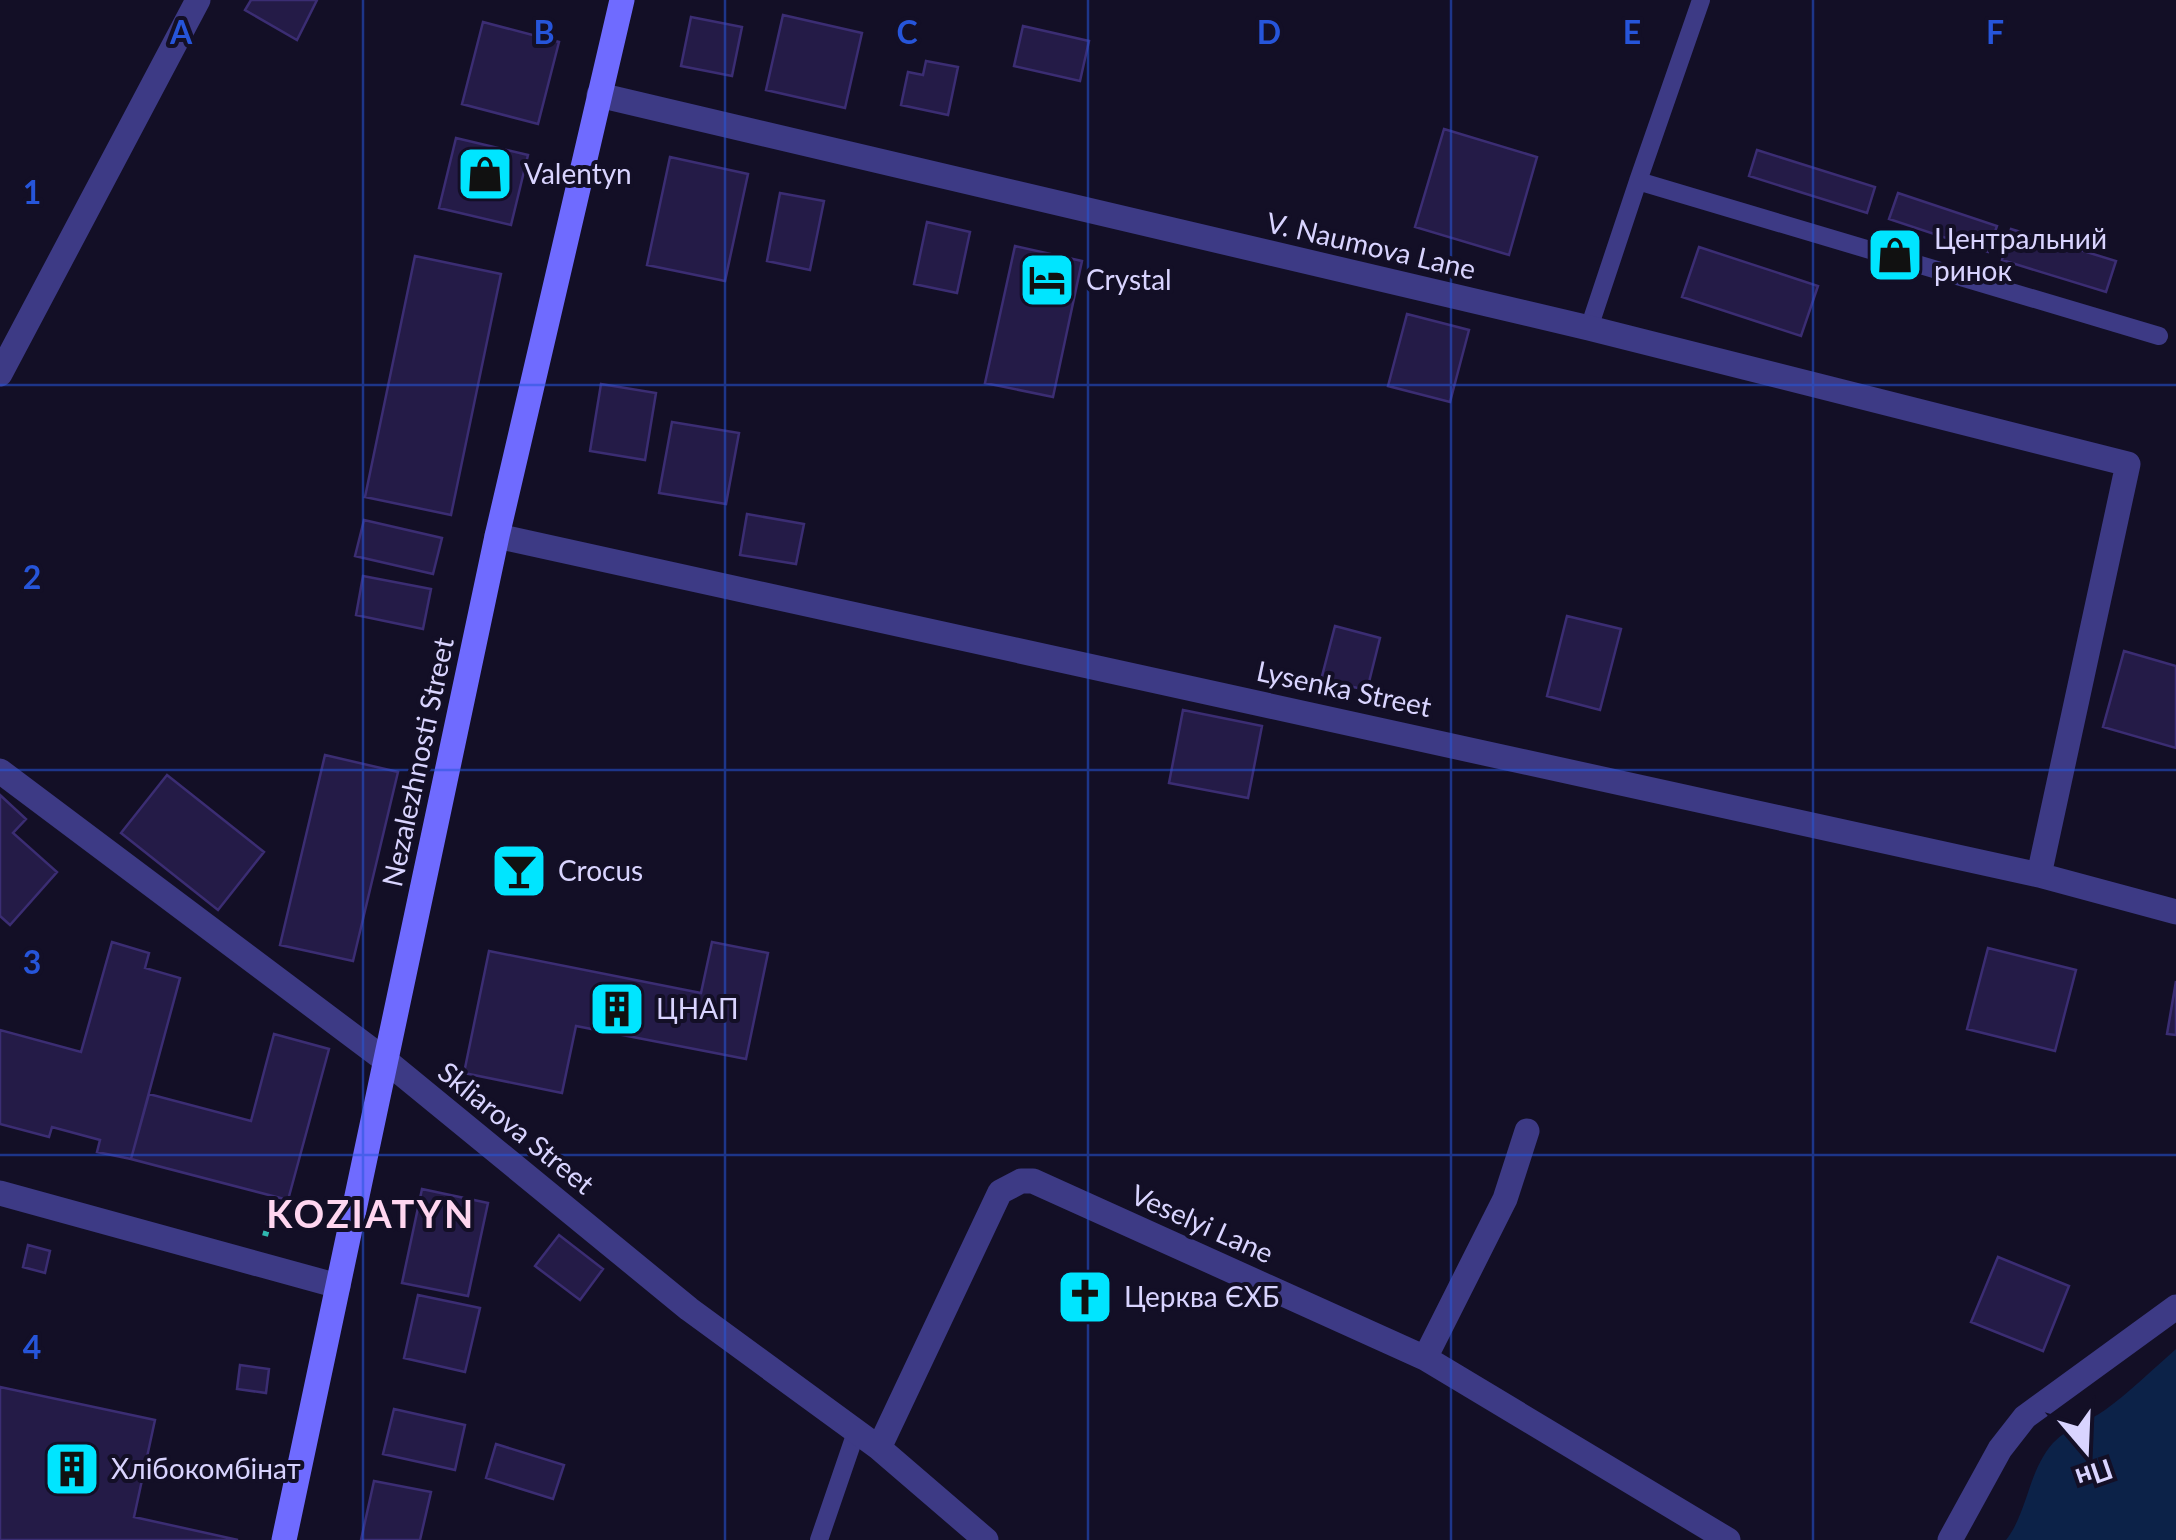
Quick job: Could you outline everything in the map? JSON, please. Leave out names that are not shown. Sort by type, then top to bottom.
[{"type":"street","points":[[0,374],[198,0]]},
{"type":"street","name":"Nezalezhnosti Street","points":[[284,1540],[497,536],[622,0]]},
{"type":"street","name":"V. Naumova Lane","points":[[599,95],[1589,328],[2128,464],[2040,874]]},
{"type":"street","name":"Lysenka Street","points":[[497,536],[2040,874],[2176,912]]},
{"type":"street","name":"Skliarova Street","points":[[0,771],[385,1060],[702,1319],[878,1448],[986,1540]]},
{"type":"street","points":[[1425,1358],[1505,1199],[1527,1131]]},
{"type":"street","name":"Veselyi Lane","points":[[878,1448],[1000,1192],[1021,1181],[1033,1181],[1425,1358],[1728,1540]]},
{"type":"street","points":[[0,1193],[338,1286]]},
{"type":"street","points":[[1950,1540],[1991,1463],[2025,1417],[2176,1307]]},
{"type":"lane","points":[[1589,328],[1701,0]]},
{"type":"lane","points":[[1638,181],[2159,336]]},
{"type":"lane","points":[[819,1540],[855,1434]]},
{"type":"water","points":[[2176,1349],[2176,1540],[2006,1540],[2038,1466],[2053,1443],[2114,1403]]},
{"type":"building","points":[[251,0],[317,0],[297,40],[245,10]]},
{"type":"building","points":[[251,0],[317,0],[297,40],[245,10]]},
{"type":"building","points":[[783,15],[862,33],[845,108],[766,90]]},
{"type":"building","points":[[691,17],[742,27],[732,76],[681,66]]},
{"type":"building","points":[[483,22],[559,42],[538,124],[462,104]]},
{"type":"building","points":[[1023,26],[1089,41],[1080,81],[1014,66]]},
{"type":"building","points":[[926,61],[958,67],[948,115],[901,105],[908,72],[923,75]]},
{"type":"building","points":[[1444,129],[1537,157],[1509,255],[1415,227]]},
{"type":"building","name":"Valentyn","points":[[456,138],[528,155],[511,225],[439,208]]},
{"type":"building","points":[[1757,150],[1875,187],[1867,213],[1749,176]]},
{"type":"building","points":[[670,157],[748,174],[725,281],[647,265]]},
{"type":"building","points":[[780,193],[824,201],[810,270],[767,261]]},
{"type":"building","points":[[1898,193],[1997,226],[1988,252],[1889,219]]},
{"type":"building","points":[[927,222],[970,232],[957,293],[914,284]]},
{"type":"building","points":[[2011,229],[2116,261],[2106,292],[2002,260]]},
{"type":"building","points":[[1015,246],[1082,261],[1053,397],[985,383]]},
{"type":"building","points":[[1699,247],[1818,286],[1801,336],[1682,297]]},
{"type":"building","points":[[415,256],[501,274],[451,515],[365,497]]},
{"type":"building","points":[[1407,314],[1469,330],[1450,402],[1388,386]]},
{"type":"building","points":[[601,384],[656,393],[645,460],[590,451]]},
{"type":"building","points":[[672,422],[739,433],[726,504],[659,493]]},
{"type":"building","points":[[747,514],[804,524],[796,564],[740,555]]},
{"type":"building","points":[[364,520],[442,538],[433,574],[355,556]]},
{"type":"building","points":[[363,576],[431,589],[423,629],[356,615]]},
{"type":"building","points":[[1567,616],[1621,629],[1600,710],[1547,696]]},
{"type":"building","points":[[1335,626],[1380,638],[1367,690],[1321,680]]},
{"type":"building","points":[[2124,651],[2176,666],[2176,748],[2103,727]]},
{"type":"building","points":[[1183,710],[1262,726],[1248,798],[1169,783]]},
{"type":"building","points":[[325,755],[398,772],[353,961],[280,945]]},
{"type":"building","points":[[167,775],[264,852],[218,910],[121,833]]},
{"type":"building","points":[[0,795],[26,819],[13,833],[57,872],[10,925],[0,916]]},
{"type":"building","points":[[112,942],[149,953],[145,968],[180,978],[131,1159],[97,1152],[100,1140],[52,1127],[49,1137],[0,1124],[0,1030],[81,1052]]},
{"type":"building","name":"ЦНАП","points":[[712,942],[768,953],[746,1059],[576,1026],[562,1093],[464,1073],[489,951],[701,993]]},
{"type":"building","points":[[1988,948],[2076,970],[2055,1051],[1967,1029]]},
{"type":"building","points":[[2176,981],[2176,1035],[2167,1034]]},
{"type":"building","points":[[274,1034],[329,1049],[288,1200],[131,1159],[149,1094],[251,1121]]},
{"type":"building","points":[[422,1189],[488,1203],[468,1296],[402,1283]]},
{"type":"building","points":[[559,1235],[603,1269],[580,1300],[535,1266]]},
{"type":"building","points":[[28,1245],[50,1251],[45,1273],[23,1267]]},
{"type":"building","points":[[1998,1257],[2069,1286],[2043,1351],[1971,1322]]},
{"type":"building","points":[[418,1295],[480,1308],[465,1372],[404,1358]]},
{"type":"building","points":[[240,1365],[269,1369],[266,1393],[237,1389]]},
{"type":"building","name":"Хлібокомбінат","points":[[0,1387],[155,1420],[134,1517],[238,1540],[0,1540]]},
{"type":"building","points":[[394,1409],[465,1425],[455,1470],[383,1454]]},
{"type":"building","points":[[496,1444],[564,1465],[553,1499],[486,1478]]},
{"type":"building","points":[[374,1481],[431,1492],[420,1540],[361,1540]]},
{"type":"place","name":"Valentyn","points":[[485,174]]},
{"type":"place","name":"Центральний ринок","points":[[1895,255]]},
{"type":"place","name":"Crystal","points":[[1047,280]]},
{"type":"place","name":"Crocus","points":[[519,871]]},
{"type":"place","name":"ЦНАП","points":[[617,1009]]},
{"type":"place","name":"Церква ЄХБ","points":[[1085,1297]]},
{"type":"place","name":"Хлібокомбінат","points":[[72,1469]]},
{"type":"district","name":"KOZIATYN","points":[[371,1215]]}]
